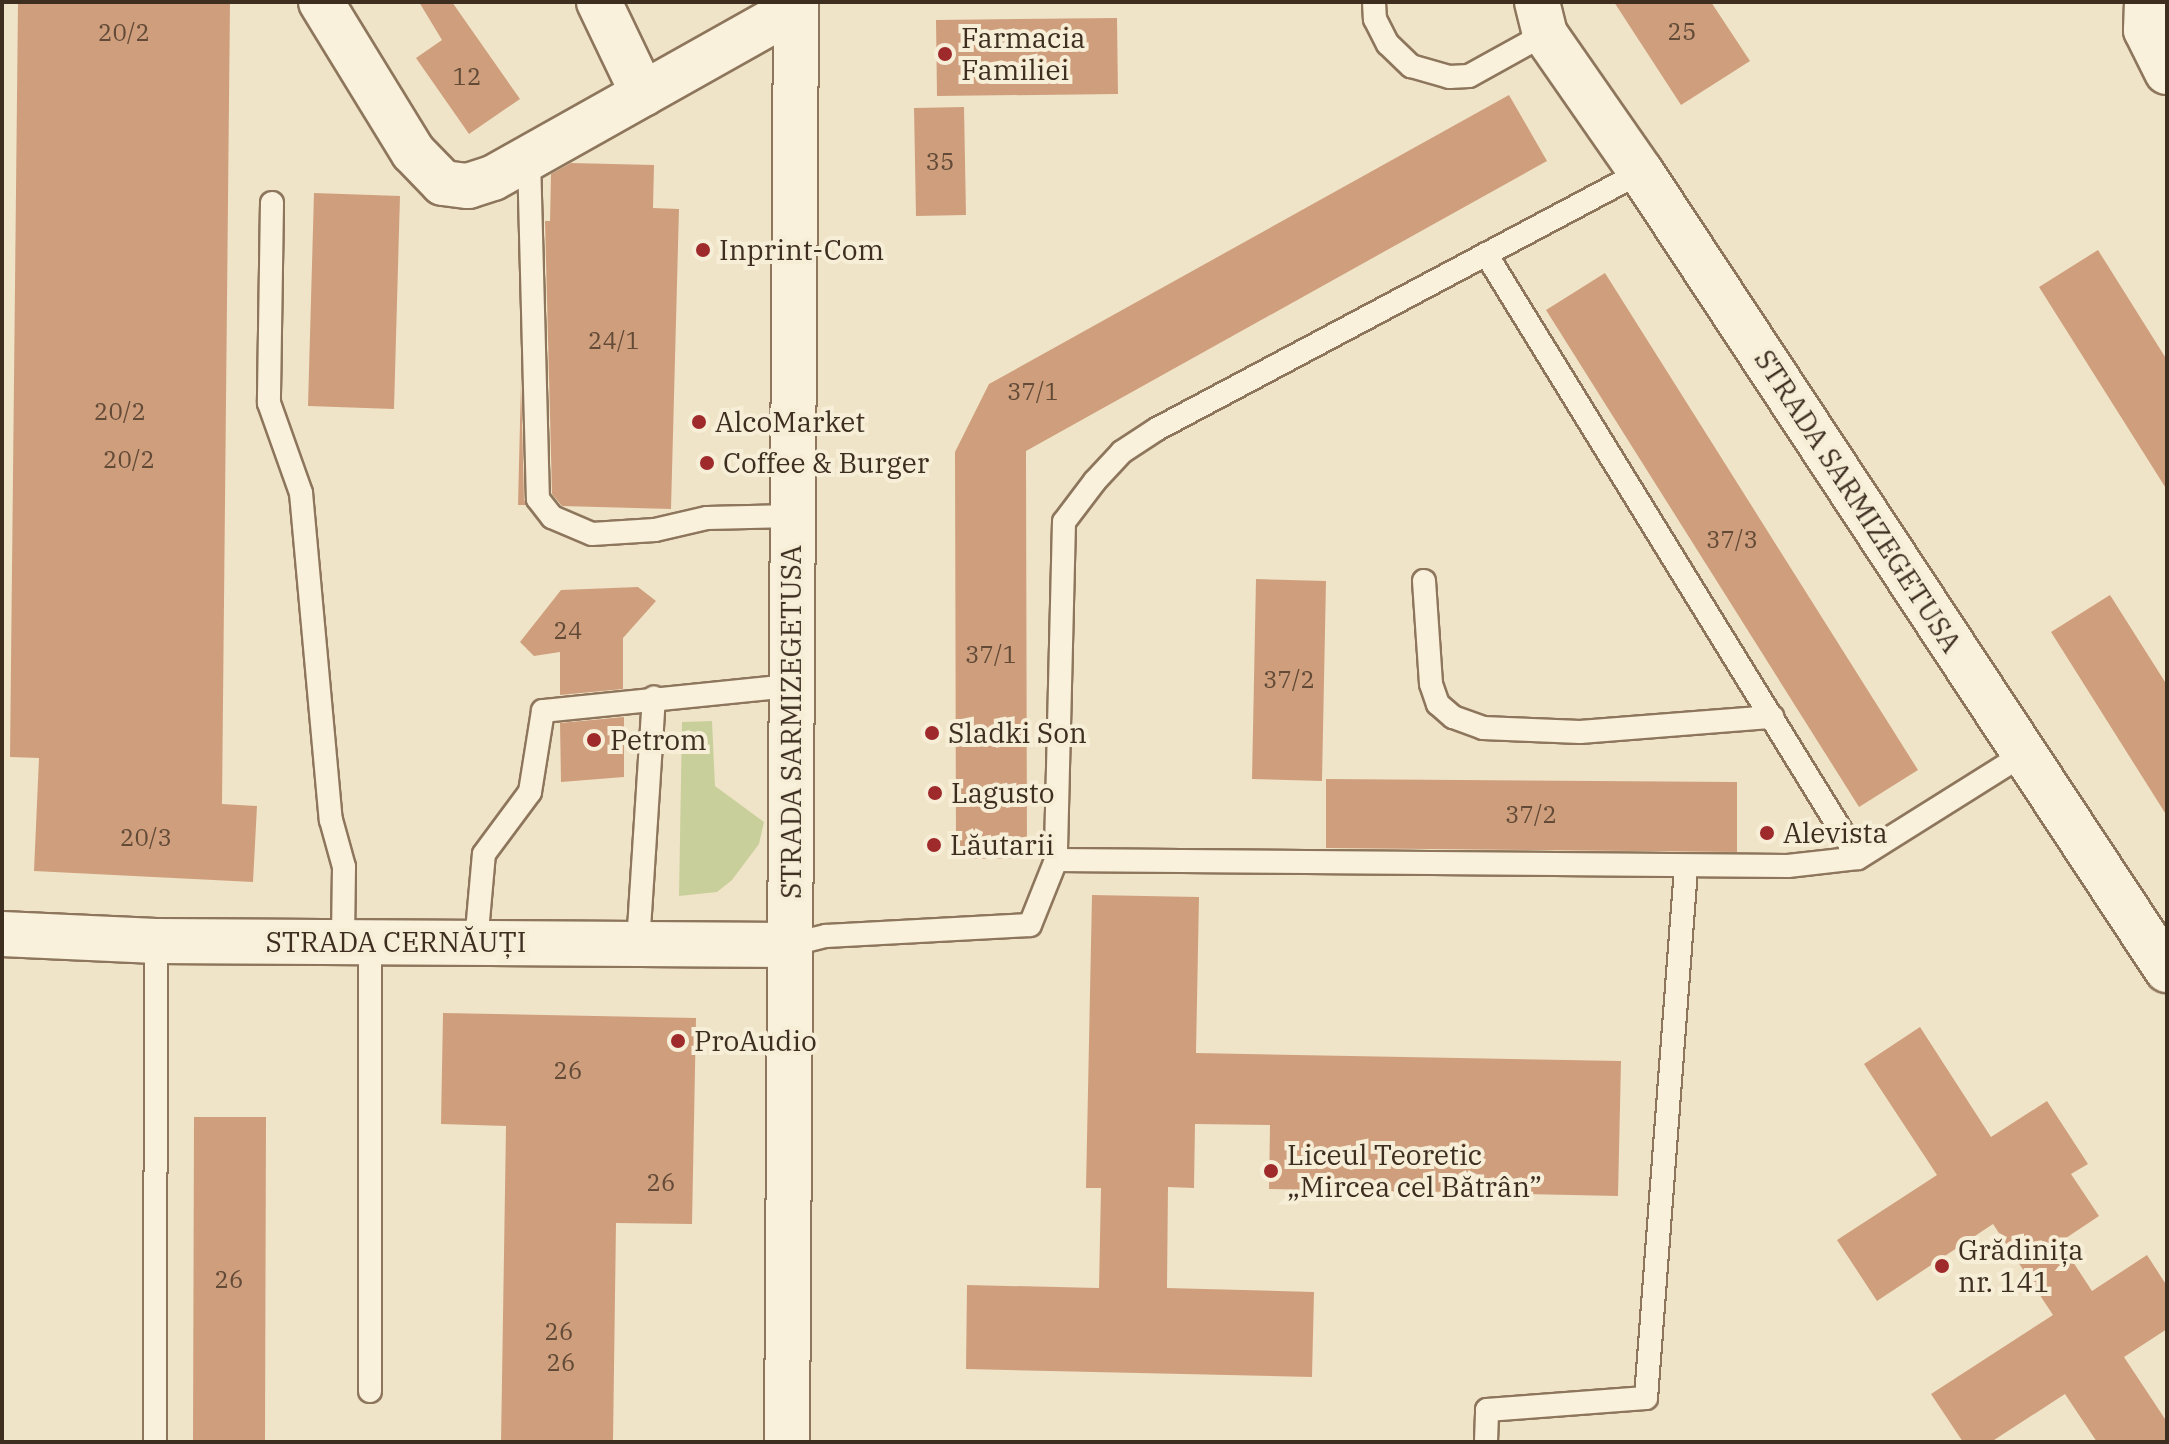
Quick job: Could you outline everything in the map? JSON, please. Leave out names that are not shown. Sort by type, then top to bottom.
[{"type":"street","points":[[321,2],[413,152],[443,183],[468,186],[529,158],[796,5]]},
{"type":"street","points":[[599,2],[643,94]]},
{"type":"street","points":[[2147,2],[2146,30],[2167,72]]},
{"type":"street","name":"STRADA SARMIZEGETUSA","points":[[787,1442],[796,5]]},
{"type":"street","name":"STRADA SARMIZEGETUSA","points":[[1541,18],[2165,964]]},
{"type":"street","name":"STRADA CERNĂUȚI","points":[[2,934],[156,941],[789,945]]},
{"type":"lane","name":"STRADA SARMIZEGETUSA","points":[[1374,2],[1375,19],[1388,44],[1411,66],[1449,77],[1469,76],[1541,18]]},
{"type":"lane","points":[[529,158],[538,499],[552,517],[592,534],[655,530],[707,518],[792,516]]},
{"type":"lane","points":[[789,945],[826,936],[1030,925],[1056,860],[1064,522],[1122,452],[1157,429],[1641,172]]},
{"type":"lane","points":[[272,203],[269,403],[301,493],[331,820],[344,867],[357,941],[370,1391]]},
{"type":"lane","points":[[1486,254],[1858,858]]},
{"type":"lane","points":[[1424,581],[1431,684],[1438,704],[1453,717],[1483,728],[1580,732],[1772,717]]},
{"type":"lane","points":[[476,943],[484,854],[530,792],[543,711],[791,686]]},
{"type":"lane","points":[[638,944],[654,698]]},
{"type":"lane","points":[[1056,860],[1686,869],[1858,858],[2024,754]]},
{"type":"lane","points":[[1486,1442],[1487,1410],[1646,1398],[1686,869]]},
{"type":"lane","points":[[155,1442],[156,941]]},
{"type":"green space","points":[[712,721],[715,786],[764,822],[759,844],[732,880],[717,892],[679,896],[682,722]]},
{"type":"building","points":[[18,2],[230,2],[222,804],[257,806],[253,882],[34,871],[39,758],[10,757]]},
{"type":"building","points":[[419,2],[452,2],[520,99],[469,134],[416,58],[442,40]]},
{"type":"building","points":[[1614,2],[1711,2],[1750,61],[1681,105]]},
{"type":"building","points":[[1117,18],[1118,94],[937,96],[936,20]]},
{"type":"building","points":[[1509,95],[1547,161],[1026,451],[1027,858],[956,859],[955,452],[989,384]]},
{"type":"building","points":[[964,107],[966,215],[916,216],[914,108]]},
{"type":"building","points":[[571,163],[654,165],[653,208],[679,209],[671,509],[562,506],[552,494],[545,221],[550,221],[551,174]]},
{"type":"building","points":[[314,193],[400,196],[394,409],[308,406]]},
{"type":"building","points":[[2098,250],[2167,360],[2167,490],[2039,287]]},
{"type":"building","points":[[1605,273],[1918,770],[1859,807],[1546,310]]},
{"type":"building","points":[[521,381],[524,499],[526,505],[518,505]]},
{"type":"building","points":[[1256,579],[1326,581],[1322,781],[1252,779]]},
{"type":"building","points":[[638,587],[656,601],[623,638],[623,689],[560,695],[560,652],[534,656],[520,642],[561,590]]},
{"type":"building","points":[[2110,595],[2167,685],[2167,816],[2051,632]]},
{"type":"building","points":[[624,717],[624,777],[561,782],[560,723]]},
{"type":"building","points":[[1326,779],[1737,782],[1737,852],[1326,848]]},
{"type":"building","points":[[1092,895],[1199,897],[1196,1053],[1621,1061],[1618,1196],[1269,1189],[1270,1125],[1195,1124],[1194,1188],[1168,1187],[1167,1288],[1314,1292],[1312,1377],[966,1369],[967,1285],[1099,1288],[1101,1188],[1086,1188]]},
{"type":"building","points":[[443,1013],[696,1018],[692,1224],[616,1223],[613,1442],[501,1442],[506,1126],[441,1124]]},
{"type":"building","points":[[1920,1027],[1991,1137],[2047,1101],[2088,1164],[2071,1174],[2099,1216],[2060,1242],[2092,1291],[2147,1255],[2167,1286],[2167,1329],[2124,1357],[2167,1422],[2167,1442],[2097,1442],[2065,1394],[1991,1442],[1963,1442],[1931,1394],[2053,1315],[1993,1224],[1877,1301],[1837,1240],[1937,1175],[1864,1064]]},
{"type":"building","points":[[194,1117],[266,1117],[265,1442],[193,1442]]},
{"type":"place","name":"Farmacia Familiei","points":[[945,54]]},
{"type":"place","name":"Inprint-Com","points":[[703,250]]},
{"type":"place","name":"AlcoMarket","points":[[699,422]]},
{"type":"place","name":"Coffee & Burger","points":[[707,463]]},
{"type":"place","name":"Sladki Son","points":[[932,733]]},
{"type":"place","name":"Petrom","points":[[594,740]]},
{"type":"place","name":"Lagusto","points":[[935,793]]},
{"type":"place","name":"Alevista","points":[[1767,833]]},
{"type":"place","name":"Lăutarii","points":[[934,845]]},
{"type":"place","name":"ProAudio","points":[[678,1041]]},
{"type":"place","name":"Liceul Teoretic „Mircea cel Bătrân”","points":[[1271,1171]]},
{"type":"place","name":"Grădinița nr. 141","points":[[1942,1266]]}]
